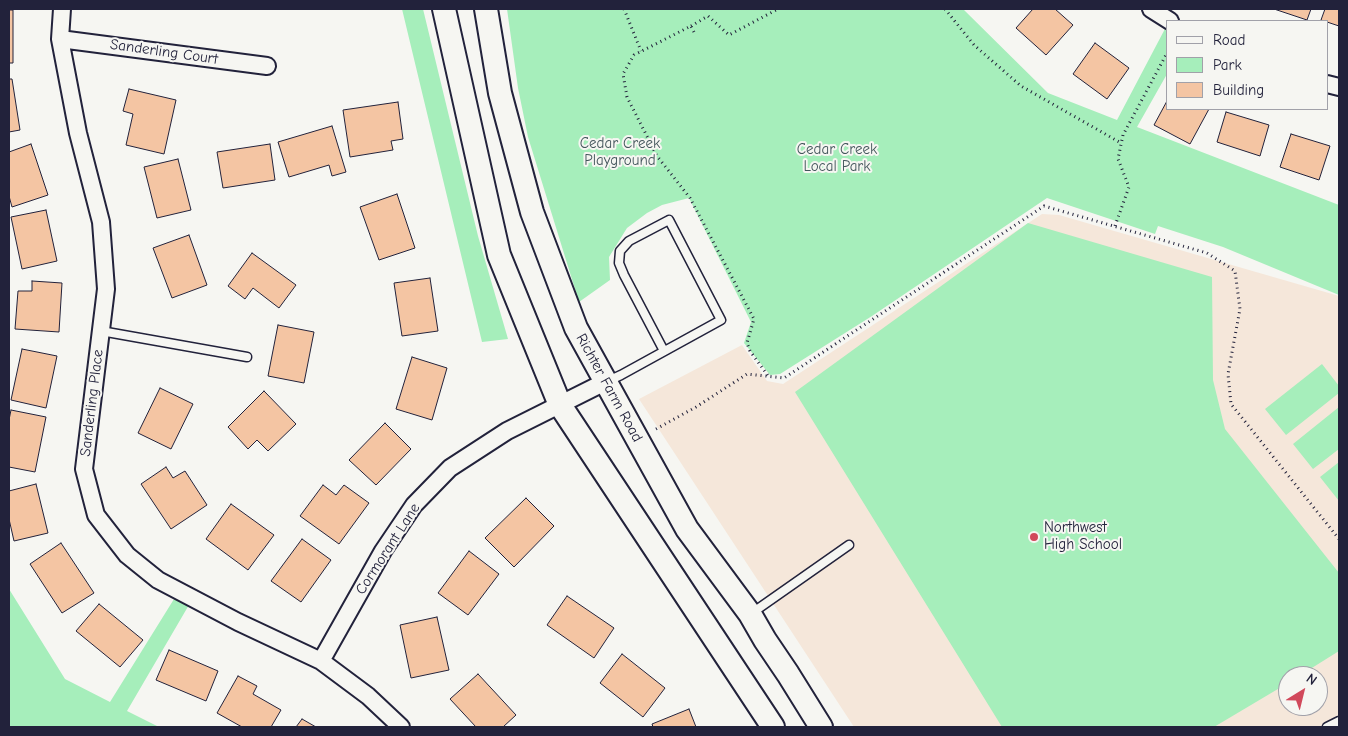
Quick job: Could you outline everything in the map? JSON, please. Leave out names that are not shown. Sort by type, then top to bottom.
[{"type":"main road","points":[[444,9],[499,255],[560,405],[773,727]]},
{"type":"main road","name":"Richter Farm Road","points":[[486,9],[500,93],[532,212],[576,328],[688,529],[750,614],[821,727]]},
{"type":"street","name":"Sanderling Place","points":[[62,9],[60,39],[78,133],[101,222],[106,289],[84,469],[96,515],[128,555],[158,580],[238,622],[321,661],[368,696],[401,727]]},
{"type":"street","points":[[1151,9],[1168,20]]},
{"type":"street","name":"Sanderling Court","points":[[60,39],[267,66]]},
{"type":"street","name":"Cormorant Lane","points":[[321,661],[383,551],[414,505],[450,468],[507,431],[605,382]]},
{"type":"lane","points":[[605,382],[621,375],[721,320],[669,220],[629,241],[620,252],[619,263],[664,351]]},
{"type":"lane","points":[[101,331],[247,356]]},
{"type":"lane","points":[[750,614],[849,546]]},
{"type":"lane","points":[[1327,727],[1339,721]]},
{"type":"path","points":[[624,9],[642,51]]},
{"type":"path","points":[[769,377],[750,351],[747,343],[754,319],[690,198],[657,156],[627,97],[624,74],[634,55],[708,16],[729,35],[778,9]]},
{"type":"path","points":[[945,9],[974,45],[1021,86],[1121,143]]},
{"type":"path","points":[[691,26],[694,32]]},
{"type":"path","points":[[1115,226],[1128,187],[1118,159],[1122,134],[1166,55]]},
{"type":"path","points":[[651,432],[696,407],[747,374],[784,378],[1044,206],[1207,253],[1235,272],[1240,309],[1228,374],[1231,404],[1339,539]]},
{"type":"shaded area","name":"Northwest High School","points":[[1042,214],[1059,215],[1339,296],[1339,727],[854,727],[639,399],[742,345],[767,381],[783,384]]},
{"type":"green space","points":[[402,9],[423,9],[478,236],[508,339],[482,342]]},
{"type":"green space","name":"Cedar Creek Local Park","points":[[507,9],[963,9],[1048,93],[1117,120],[1166,27],[1166,76],[1137,127],[1339,205],[1339,295],[1223,247],[1158,226],[1155,234],[1047,198],[872,316],[780,374],[770,375],[744,343],[751,322],[689,198],[662,205],[647,213],[627,228],[609,257],[610,280],[579,302],[528,137],[518,88]]},
{"type":"green space","name":"Northwest High School","points":[[1028,223],[1212,277],[1213,380],[1225,429],[1339,573],[1339,651],[1315,666],[1278,666],[1278,689],[1214,727],[1002,727],[795,392]]},
{"type":"green space","points":[[1322,364],[1339,386],[1339,393],[1286,435],[1265,409]]},
{"type":"green space","points":[[1339,407],[1339,449],[1313,469],[1293,444]]},
{"type":"green space","points":[[1339,462],[1339,501],[1320,477]]},
{"type":"green space","points":[[9,589],[65,679],[110,702],[179,591],[193,598],[127,711],[159,727],[9,727]]},
{"type":"building","points":[[1033,9],[1055,9],[1073,25],[1046,55],[1016,28]]},
{"type":"building","points":[[1274,9],[1311,9],[1307,20]]},
{"type":"building","points":[[1325,9],[1339,9],[1339,26],[1328,22],[1328,20],[1321,20]]},
{"type":"building","points":[[9,10],[13,10],[13,63],[9,63]]},
{"type":"building","points":[[1095,43],[1129,68],[1107,99],[1073,74]]},
{"type":"building","points":[[9,79],[12,79],[20,130],[9,132]]},
{"type":"building","points":[[129,89],[176,100],[164,154],[126,145],[133,114],[123,111]]},
{"type":"building","points":[[398,102],[403,139],[391,141],[393,150],[350,157],[343,110]]},
{"type":"building","points":[[1166,103],[1166,110],[1208,110],[1190,144],[1154,125]]},
{"type":"building","points":[[1226,112],[1269,125],[1260,156],[1217,142]]},
{"type":"building","points":[[332,126],[346,172],[332,176],[329,165],[289,177],[278,142]]},
{"type":"building","points":[[1291,134],[1330,146],[1319,180],[1280,167]]},
{"type":"building","points":[[31,144],[48,195],[12,207],[9,196],[9,152]]},
{"type":"building","points":[[270,144],[275,180],[223,188],[217,152]]},
{"type":"building","points":[[178,159],[191,210],[157,218],[144,167]]},
{"type":"building","points":[[397,194],[415,248],[379,260],[360,207]]},
{"type":"building","points":[[46,210],[57,261],[22,269],[11,217]]},
{"type":"building","points":[[189,235],[207,285],[172,298],[153,248]]},
{"type":"building","points":[[252,253],[296,285],[279,308],[253,288],[245,299],[228,286]]},
{"type":"building","points":[[430,278],[438,331],[402,336],[394,283]]},
{"type":"building","points":[[32,281],[62,283],[59,332],[15,329],[18,291],[32,291]]},
{"type":"building","points":[[278,325],[314,332],[304,383],[268,376]]},
{"type":"building","points":[[22,349],[57,356],[46,408],[11,400]]},
{"type":"building","points":[[412,357],[447,368],[432,420],[396,409]]},
{"type":"building","points":[[160,388],[193,404],[171,449],[138,433]]},
{"type":"building","points":[[264,391],[296,424],[268,451],[257,440],[248,449],[228,427]]},
{"type":"building","points":[[11,410],[46,417],[35,472],[9,467],[9,420]]},
{"type":"building","points":[[385,423],[411,449],[376,485],[349,460]]},
{"type":"building","points":[[166,467],[173,478],[185,471],[207,505],[171,529],[141,484]]},
{"type":"building","points":[[36,484],[48,533],[14,541],[9,519],[9,491]]},
{"type":"building","points":[[323,485],[336,495],[344,485],[369,503],[339,544],[300,516]]},
{"type":"building","points":[[526,498],[554,526],[514,567],[485,538]]},
{"type":"building","points":[[231,504],[274,535],[248,570],[206,539]]},
{"type":"building","points":[[302,539],[331,560],[301,602],[271,581]]},
{"type":"building","points":[[61,543],[94,593],[62,613],[30,564]]},
{"type":"building","points":[[469,551],[499,574],[468,615],[438,593]]},
{"type":"building","points":[[567,596],[614,628],[594,658],[547,625]]},
{"type":"building","points":[[99,604],[143,640],[120,667],[76,631]]},
{"type":"building","points":[[437,617],[449,670],[411,678],[400,625]]},
{"type":"building","points":[[169,650],[218,671],[206,701],[156,680]]},
{"type":"building","points":[[622,654],[665,688],[643,717],[600,683]]},
{"type":"building","points":[[478,674],[516,715],[503,727],[476,727],[450,699]]},
{"type":"building","points":[[238,676],[257,686],[253,694],[281,710],[271,727],[242,727],[217,713]]},
{"type":"building","points":[[689,709],[696,727],[653,727],[652,724]]},
{"type":"building","points":[[302,719],[316,727],[296,727]]},
{"type":"place","name":"Northwest High School","points":[[1034,537]]},
{"type":"park label","name":"Cedar Creek Playground","points":[[620,152]]}]
